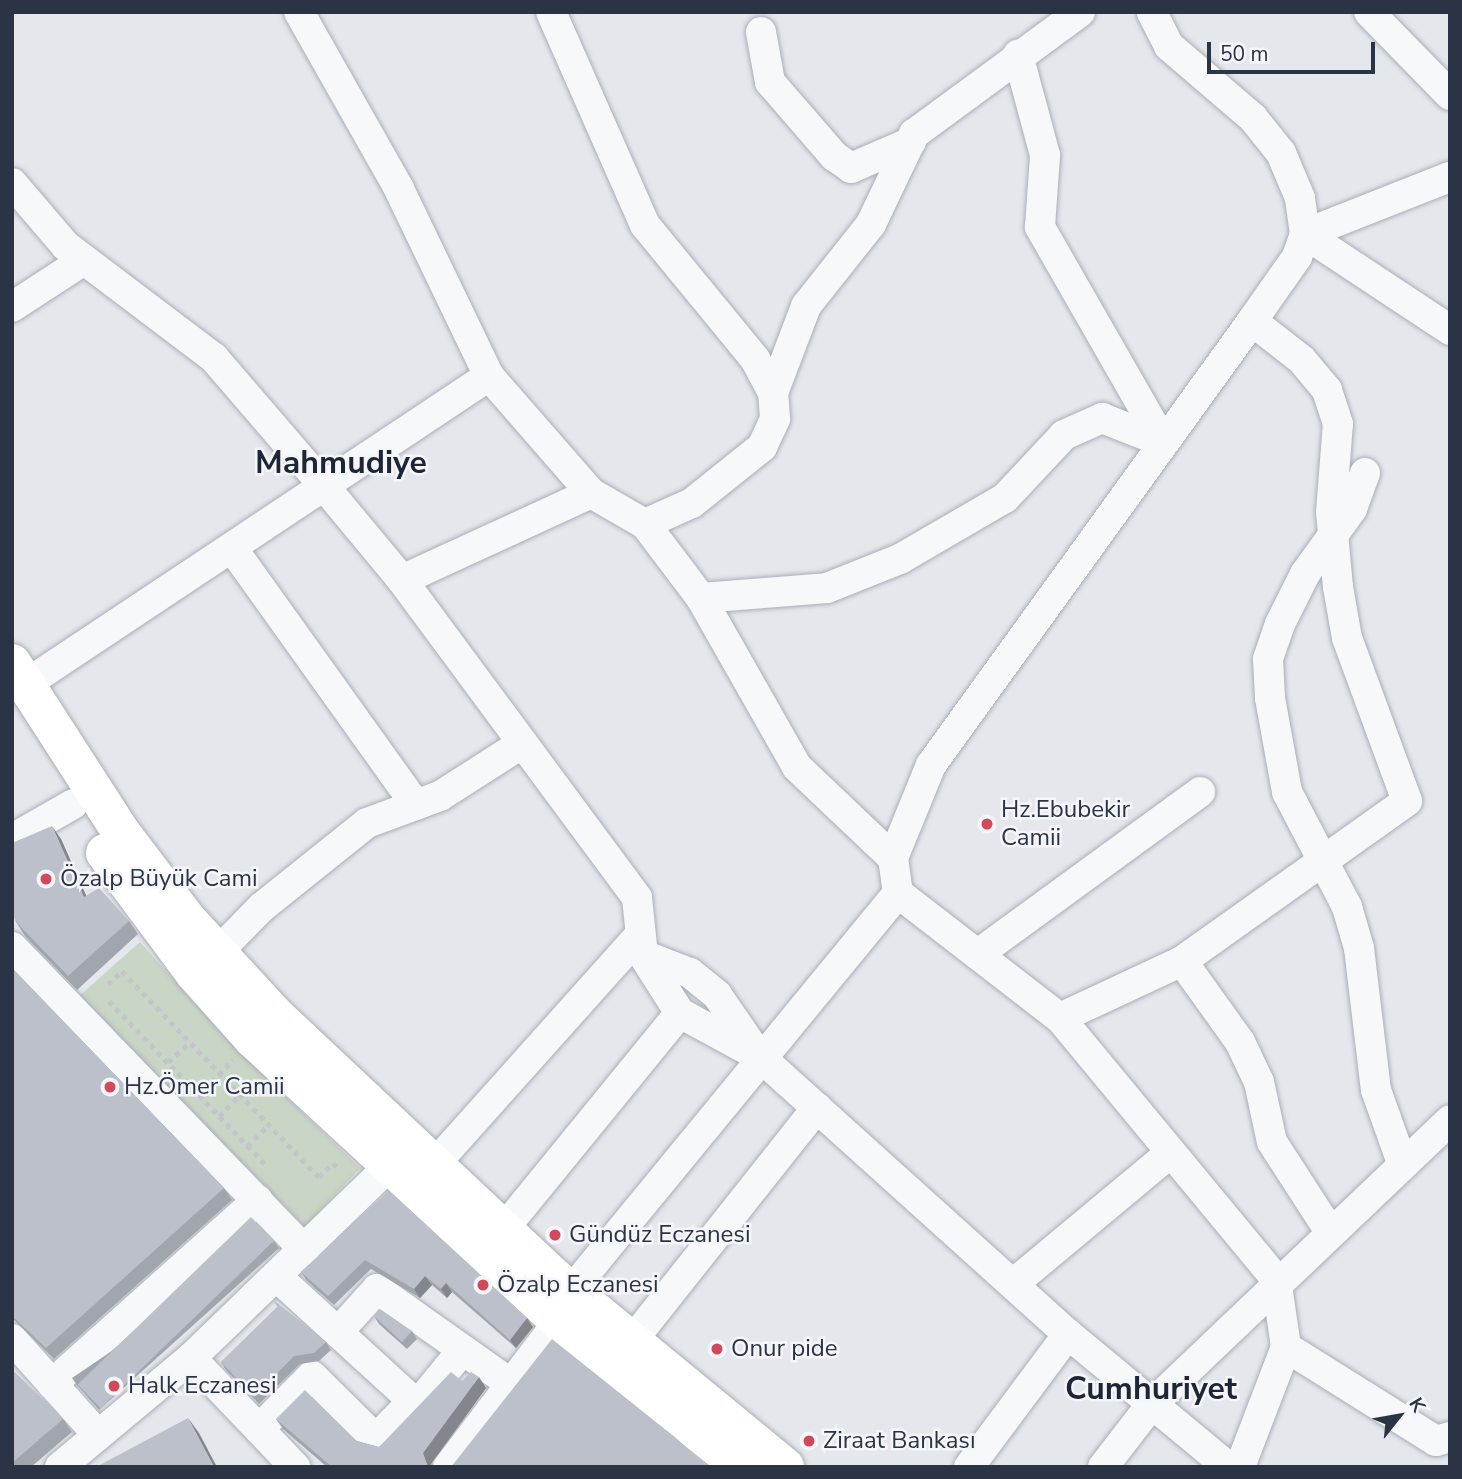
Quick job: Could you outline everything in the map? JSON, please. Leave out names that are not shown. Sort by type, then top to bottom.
[{"type":"main road","points":[[17,686],[73,804],[206,964],[565,1306],[742,1467]]},
{"type":"main road","points":[[17,686],[121,832],[253,1039],[502,1231],[565,1306],[632,1341],[785,1467]]},
{"type":"street","points":[[299,12],[399,189],[489,376],[591,493],[645,524],[701,598],[797,767],[893,858]]},
{"type":"street","points":[[551,12],[645,225],[755,359],[773,393],[775,419],[762,447],[692,503],[645,524]]},
{"type":"street","points":[[761,32],[770,82],[834,156],[851,168],[911,142],[1018,55],[1080,12]]},
{"type":"street","points":[[1152,12],[1169,46],[1253,118],[1281,153],[1300,198],[1305,234],[1297,257],[1252,321],[931,765],[893,858],[898,893],[1060,1018],[1276,1279],[1286,1347],[1240,1467]]},
{"type":"street","points":[[1369,12],[1450,95]]},
{"type":"street","points":[[1018,55],[1045,155],[1040,227],[1163,442]]},
{"type":"street","points":[[773,393],[806,306],[871,224],[911,142]]},
{"type":"street","points":[[1305,234],[1450,177]]},
{"type":"street","points":[[12,183],[84,260],[214,358],[402,580],[637,898],[642,945],[680,1013],[759,1056],[1068,1334],[1228,1467]]},
{"type":"street","points":[[1305,234],[1450,330]]},
{"type":"street","points":[[12,307],[84,260]]},
{"type":"street","points":[[1060,1018],[1182,961],[1407,801],[1347,638],[1334,530],[1338,424],[1327,390],[1302,360],[1252,321]]},
{"type":"street","points":[[17,686],[232,548],[489,376]]},
{"type":"street","points":[[701,598],[827,588],[901,559],[1005,498],[1064,435],[1102,418],[1163,442]]},
{"type":"street","points":[[1365,473],[1352,509],[1334,530],[1305,574],[1268,659],[1287,792],[1323,860],[1359,948],[1376,1090],[1402,1163]]},
{"type":"street","points":[[402,580],[591,493]]},
{"type":"street","points":[[232,548],[415,805]]},
{"type":"street","points":[[206,964],[262,907],[367,823],[415,805],[523,743]]},
{"type":"street","points":[[978,954],[1200,792]]},
{"type":"street","points":[[12,839],[73,804]]},
{"type":"street","points":[[448,1467],[511,1384],[565,1306],[759,1056],[898,893]]},
{"type":"street","points":[[642,945],[690,973],[717,995],[759,1056]]},
{"type":"street","points":[[61,1467],[191,1358],[305,1250],[412,1159],[642,945]]},
{"type":"street","points":[[12,947],[305,1250]]},
{"type":"street","points":[[1182,961],[1240,1042],[1259,1082],[1272,1142],[1329,1230]]},
{"type":"street","points":[[502,1231],[680,1013]]},
{"type":"street","points":[[632,1341],[817,1108]]},
{"type":"street","points":[[1103,1467],[1151,1405],[1276,1279],[1402,1163],[1444,1133]]},
{"type":"street","points":[[1013,1284],[1170,1154]]},
{"type":"street","points":[[52,1384],[258,1200]]},
{"type":"street","points":[[277,1277],[413,1401],[420,1402],[460,1353]]},
{"type":"street","points":[[338,1332],[377,1289],[460,1353],[511,1384]]},
{"type":"street","points":[[969,1467],[1068,1334]]},
{"type":"street","points":[[12,1339],[98,1435]]},
{"type":"street","points":[[1286,1347],[1436,1441],[1450,1437]]},
{"type":"street","points":[[191,1358],[295,1467]]},
{"type":"street","points":[[259,1429],[312,1377],[376,1439],[413,1401]]},
{"type":"path","points":[[108,984],[122,971],[319,1177],[333,1163],[340,1170]]},
{"type":"path","points":[[109,1001],[267,1166]]},
{"type":"path","points":[[176,1115],[253,1039]]},
{"type":"path","points":[[168,1062],[190,1042]]},
{"type":"path","points":[[219,1116],[240,1095]]},
{"type":"path","points":[[247,1146],[269,1125]]},
{"type":"green space","points":[[140,942],[241,1054],[360,1168],[305,1227],[78,997]]},
{"type":"building","points":[[52,826],[84,897],[99,888],[129,921],[68,976],[16,922],[12,913],[12,843]]},
{"type":"building","points":[[12,968],[224,1188],[46,1348],[12,1316]]},
{"type":"building","points":[[389,1191],[527,1318],[510,1340],[446,1283],[441,1289],[425,1276],[414,1289],[365,1260],[328,1296],[301,1272]]},
{"type":"building","points":[[251,1217],[274,1241],[101,1408],[78,1384]]},
{"type":"building","points":[[274,1301],[326,1342],[314,1353],[294,1356],[254,1397],[221,1362],[278,1306]]},
{"type":"building","points":[[380,1309],[412,1331],[402,1342],[374,1316]]},
{"type":"building","points":[[552,1339],[676,1438],[708,1467],[451,1467]]},
{"type":"building","points":[[12,1370],[63,1419],[12,1463]]},
{"type":"building","points":[[451,1372],[462,1381],[471,1372],[479,1377],[423,1453],[428,1467],[332,1467],[276,1419],[305,1390],[356,1441],[379,1447]]},
{"type":"building","points":[[188,1418],[214,1467],[96,1467]]},
{"type":"place","name":"Hz.Ebubekir Camii","points":[[987,824]]},
{"type":"place","name":"Özalp Büyük Cami","points":[[46,879]]},
{"type":"place","name":"Hz.Ömer Camii","points":[[110,1087]]},
{"type":"place","name":"Gündüz Eczanesi","points":[[555,1235]]},
{"type":"place","name":"Özalp Eczanesi","points":[[483,1285]]},
{"type":"place","name":"Onur pide","points":[[717,1349]]},
{"type":"place","name":"Halk Eczanesi","points":[[114,1386]]},
{"type":"place","name":"Ziraat Bankası","points":[[809,1441]]},
{"type":"district","name":"Mahmudiye","points":[[341,463]]},
{"type":"district","name":"Cumhuriyet","points":[[1151,1389]]}]
